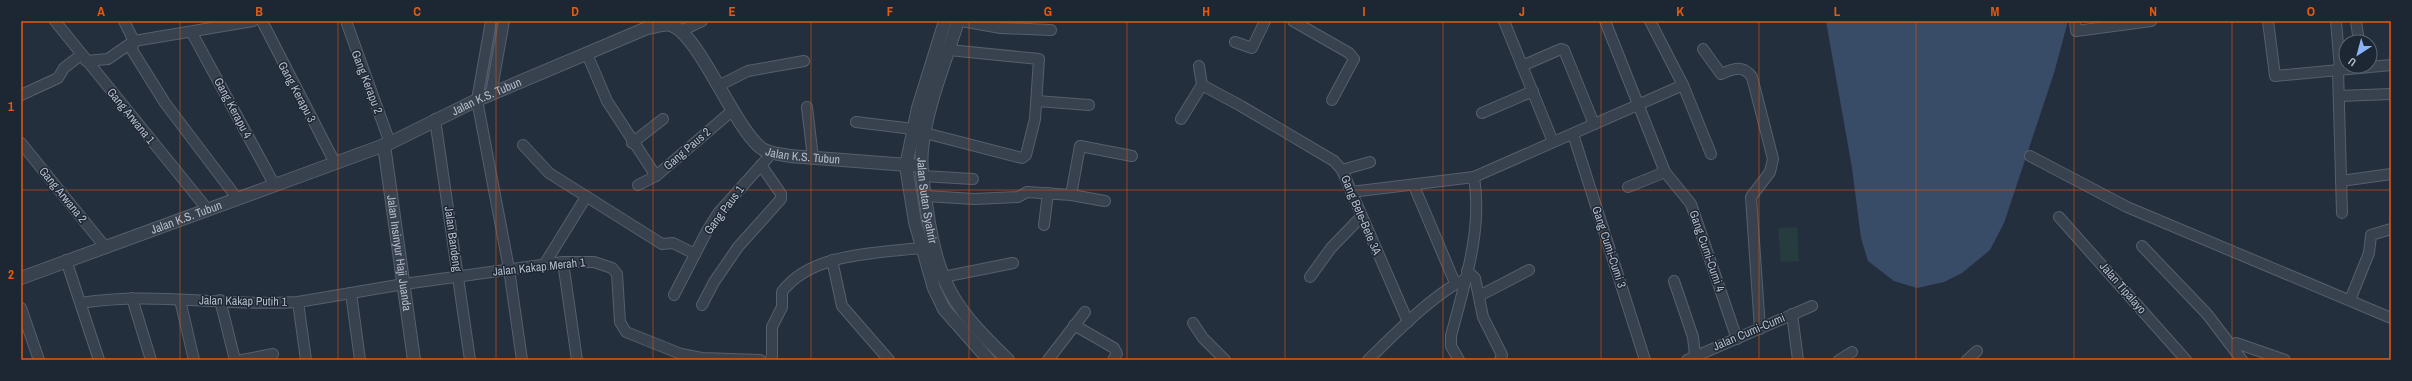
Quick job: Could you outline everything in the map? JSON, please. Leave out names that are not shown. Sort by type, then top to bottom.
[{"type":"street","name":"Gang Arwana 1","points":[[55,21],[208,210]]},
{"type":"street","points":[[124,21],[134,41],[132,50],[166,103],[237,198]]},
{"type":"street","points":[[21,96],[58,78],[64,68],[84,58],[108,59],[134,41],[192,33],[253,21]]},
{"type":"street","name":"Gang Kerapu 3","points":[[262,21],[334,163]]},
{"type":"street","name":"Gang Kerapu 2","points":[[346,21],[387,144]]},
{"type":"street","points":[[491,21],[477,100],[509,269],[522,360]]},
{"type":"street","points":[[491,94],[504,21]]},
{"type":"street","points":[[675,26],[702,21]]},
{"type":"street","name":"Jalan Sutan Syahrir","points":[[945,21],[913,129],[906,166],[921,248],[934,288],[944,309],[989,360]]},
{"type":"street","points":[[959,21],[1002,28],[1051,30]]},
{"type":"street","name":"Jalan Sutan Syahrir","points":[[959,21],[938,81],[925,133],[922,171],[925,196],[932,241],[943,277],[959,309],[975,329],[1008,360]]},
{"type":"street","points":[[1235,42],[1252,48],[1265,21]]},
{"type":"street","points":[[1293,21],[1349,53],[1354,59],[1332,100]]},
{"type":"street","points":[[1504,21],[1553,142]]},
{"type":"street","name":"Gang Cumi-Cumi 4","points":[[1605,21],[1665,172],[1691,204],[1737,339]]},
{"type":"street","points":[[2075,21],[2076,31],[2151,21]]},
{"type":"street","points":[[2268,21],[2275,76],[2338,69]]},
{"type":"street","points":[[2336,21],[2338,53]]},
{"type":"street","points":[[2356,21],[2358,34]]},
{"type":"street","points":[[1652,22],[1684,85],[1711,154]]},
{"type":"street","name":"Jalan K.S. Tubun","points":[[21,278],[66,260],[106,248],[274,184],[387,144],[435,119],[477,100],[647,28],[675,26],[686,36],[733,110],[753,139],[762,148],[772,153],[906,166],[922,171]]},
{"type":"street","name":"Gang Kerapu 4","points":[[192,33],[274,184]]},
{"type":"street","points":[[1522,66],[1561,49],[1564,50],[1594,124]]},
{"type":"street","points":[[925,133],[1023,158],[1036,119],[1038,101],[1038,59],[949,50]]},
{"type":"street","points":[[1703,50],[1721,74],[1740,68],[1748,72],[1752,77],[1773,159],[1770,172],[1751,197],[1760,329]]},
{"type":"street","points":[[587,54],[607,101],[632,143],[656,176]]},
{"type":"street","points":[[718,86],[748,70],[804,61]]},
{"type":"street","points":[[1181,119],[1202,85],[1199,66]]},
{"type":"street","points":[[2378,66],[2391,66]]},
{"type":"street","points":[[2339,74],[2342,213]]},
{"type":"street","name":"Gang Bete-Bete 3A","points":[[1202,85],[1241,106],[1334,161],[1342,170],[1350,192],[1408,322]]},
{"type":"street","points":[[1350,192],[1414,186],[1474,177],[1573,134],[1637,104],[1684,85]]},
{"type":"street","points":[[1482,113],[1533,91]]},
{"type":"street","points":[[2339,96],[2391,94]]},
{"type":"street","points":[[1038,101],[1089,105]]},
{"type":"street","points":[[807,106],[813,158]]},
{"type":"street","name":"Gang Paus 2","points":[[638,185],[656,176],[733,110]]},
{"type":"street","name":"Jalan Bandeng","points":[[435,119],[470,360]]},
{"type":"street","points":[[632,143],[663,119]]},
{"type":"street","points":[[856,122],[913,129]]},
{"type":"street","name":"Gang Cumi-Cumi 3","points":[[1573,134],[1645,360]]},
{"type":"street","name":"Gang Arwana 2","points":[[21,143],[106,248]]},
{"type":"street","name":"Jalan Insinyur Haji Juanda","points":[[387,144],[414,360]]},
{"type":"street","points":[[523,145],[544,169],[586,197],[662,244],[673,243],[695,254]]},
{"type":"street","points":[[1072,195],[1080,146],[1132,156]]},
{"type":"street","name":"Gang Paus 1","points":[[674,295],[706,231],[719,212],[772,153]]},
{"type":"street","points":[[2030,156],[2127,208],[2391,318]]},
{"type":"street","points":[[1342,170],[1370,162]]},
{"type":"street","points":[[702,305],[714,282],[738,247],[782,199],[781,194],[761,165]]},
{"type":"street","points":[[922,171],[973,179]]},
{"type":"street","points":[[1628,187],[1665,172]]},
{"type":"street","points":[[2341,181],[2391,174]]},
{"type":"street","points":[[1459,360],[1451,346],[1451,336],[1466,275],[1478,209],[1474,177]]},
{"type":"street","points":[[1414,186],[1455,283]]},
{"type":"street","points":[[925,196],[974,199],[1018,197],[1027,192],[1072,195],[1105,201]]},
{"type":"street","points":[[1044,225],[1048,193]]},
{"type":"street","points":[[544,265],[586,197]]},
{"type":"street","points":[[1310,277],[1331,248],[1361,217]]},
{"type":"street","name":"Jalan Tipalayo","points":[[2059,217],[2186,360]]},
{"type":"street","points":[[2350,300],[2369,253],[2371,235],[2391,229]]},
{"type":"street","points":[[2142,246],[2207,314],[2242,360]]},
{"type":"street","points":[[773,360],[773,324],[782,307],[782,292],[796,278],[803,273],[832,260],[921,248]]},
{"type":"street","points":[[66,260],[99,360]]},
{"type":"street","points":[[832,260],[842,306],[889,360]]},
{"type":"street","name":"Jalan Kakap Merah 1","points":[[404,284],[563,262],[587,261],[612,268],[618,278],[620,322],[623,329],[681,354],[702,359],[760,360]]},
{"type":"street","points":[[563,262],[577,360]]},
{"type":"street","points":[[943,277],[1013,263]]},
{"type":"street","points":[[1479,296],[1529,270]]},
{"type":"street","points":[[1368,360],[1408,322],[1466,275]]},
{"type":"street","points":[[1466,275],[1475,278],[1483,316],[1502,355],[1500,360]]},
{"type":"street","points":[[1674,281],[1693,337],[1691,358]]},
{"type":"street","name":"Jalan Kakap Putih 1","points":[[81,303],[105,299],[132,298],[220,300],[272,304],[298,302],[404,284]]},
{"type":"street","points":[[351,293],[360,360]]},
{"type":"street","points":[[132,298],[151,360]]},
{"type":"street","points":[[180,300],[194,360]]},
{"type":"street","points":[[220,300],[235,360]]},
{"type":"street","points":[[298,302],[306,360]]},
{"type":"street","name":"Jalan Cumi-Cumi","points":[[1691,358],[1812,306]]},
{"type":"street","points":[[21,308],[39,360]]},
{"type":"street","points":[[1048,360],[1085,312]]},
{"type":"street","points":[[1792,314],[1798,360]]},
{"type":"street","points":[[1193,322],[1203,338],[1225,360]]},
{"type":"street","points":[[1074,326],[1114,348],[1117,354],[1113,360]]},
{"type":"street","points":[[2236,343],[2285,360]]},
{"type":"street","points":[[1967,360],[1977,351]]},
{"type":"street","points":[[1839,360],[1852,352]]},
{"type":"street","points":[[242,360],[273,354]]},
{"type":"green space","points":[[1797,227],[1799,261],[1781,262],[1778,228]]},
{"type":"water","points":[[1826,21],[2068,21],[2054,73],[2004,223],[1990,250],[1962,273],[1944,282],[1917,288],[1894,281],[1868,261],[1861,238],[1852,168]]},
{"type":"waterway","points":[[487,84],[496,21]]}]
